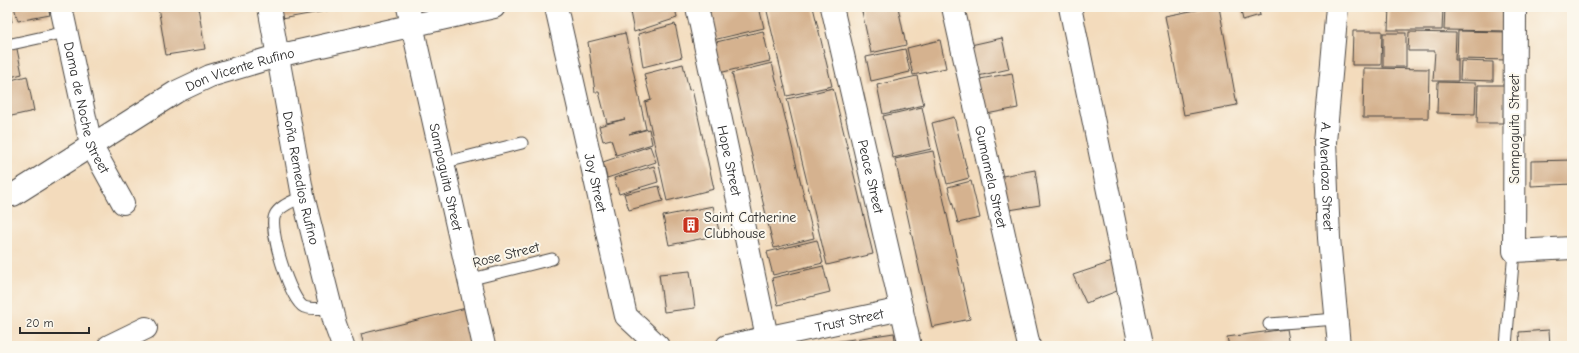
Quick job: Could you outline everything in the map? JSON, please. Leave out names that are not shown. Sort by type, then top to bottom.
[{"type":"street","name":"Dama de Noche Street","points":[[61,7],[91,145],[123,203]]},
{"type":"street","name":"Doña Remedios Rufino","points":[[269,7],[303,196],[343,346]]},
{"type":"street","name":"Don Vicente Rufino","points":[[10,196],[182,89],[210,76],[410,17],[494,7]]},
{"type":"street","name":"Joy Street","points":[[556,7],[626,316],[658,346]]},
{"type":"street","name":"Hope Street","points":[[697,7],[767,337]]},
{"type":"street","name":"Peace Street","points":[[832,7],[910,346]]},
{"type":"street","name":"Gumamela Street","points":[[953,7],[1029,346]]},
{"type":"street","points":[[1070,7],[1140,346]]},
{"type":"street","name":"A. Mendoza Street","points":[[1337,7],[1325,142],[1329,238],[1339,346]]},
{"type":"street","name":"Sampaguita Street","points":[[1514,251],[1515,7]]},
{"type":"street","name":"Sampaguita Street","points":[[410,17],[484,346]]},
{"type":"street","points":[[1514,251],[1572,248]]},
{"type":"street","name":"Trust Street","points":[[727,346],[902,309]]},
{"type":"street","points":[[108,346],[146,328]]},
{"type":"lane","points":[[7,45],[66,32]]},
{"type":"lane","points":[[442,163],[522,143]]},
{"type":"lane","points":[[303,196],[278,210],[274,216],[274,225],[281,263],[290,287],[298,302],[304,307],[332,308]]},
{"type":"lane","points":[[1506,346],[1514,251]]},
{"type":"lane","name":"Rose Street","points":[[468,280],[552,259]]},
{"type":"lane","points":[[1269,324],[1337,319]]},
{"type":"building","points":[[7,7],[9,7],[12,22],[7,23]]},
{"type":"building","points":[[14,7],[48,7],[50,15],[18,21]]},
{"type":"building","points":[[158,7],[198,7],[205,49],[166,55]]},
{"type":"building","points":[[279,7],[342,7],[342,8],[281,19]]},
{"type":"building","points":[[629,7],[675,7],[677,18],[634,32]]},
{"type":"building","points":[[729,7],[759,7],[764,28],[713,40],[706,13]]},
{"type":"building","points":[[766,7],[813,7],[832,86],[787,96]]},
{"type":"building","points":[[861,7],[898,7],[906,45],[871,53]]},
{"type":"building","points":[[1219,7],[1237,105],[1184,115],[1165,16]]},
{"type":"building","points":[[1240,7],[1258,7],[1260,15],[1243,20]]},
{"type":"building","points":[[1389,7],[1443,7],[1442,30],[1388,30]]},
{"type":"building","points":[[1445,7],[1508,7],[1507,31],[1444,30]]},
{"type":"building","points":[[675,24],[682,57],[643,67],[638,34]]},
{"type":"building","points":[[763,31],[770,61],[719,73],[712,43]]},
{"type":"building","points":[[1353,31],[1382,31],[1381,65],[1352,65]]},
{"type":"building","points":[[1458,31],[1510,32],[1509,60],[1457,59]]},
{"type":"building","points":[[1409,32],[1456,33],[1455,60],[1458,60],[1458,81],[1433,81],[1435,51],[1408,51]]},
{"type":"building","points":[[625,33],[646,129],[629,134],[649,129],[652,144],[616,155],[611,139],[603,141],[599,126],[625,119],[607,123],[599,92],[595,92],[588,42]]},
{"type":"building","points":[[1383,33],[1406,33],[1406,67],[1383,67]]},
{"type":"building","points":[[1002,38],[1009,69],[978,76],[971,45]]},
{"type":"building","points":[[940,40],[946,68],[913,75],[907,48]]},
{"type":"building","points":[[16,44],[22,74],[7,78],[7,46]]},
{"type":"building","points":[[905,49],[910,72],[871,81],[866,57]]},
{"type":"building","points":[[1461,61],[1493,62],[1493,81],[1460,80]]},
{"type":"building","points":[[772,63],[814,238],[774,248],[732,73]]},
{"type":"building","points":[[683,64],[689,90],[692,89],[714,189],[667,201],[645,102],[651,100],[644,74]]},
{"type":"building","points":[[1364,68],[1429,69],[1428,118],[1363,118]]},
{"type":"building","points":[[1012,73],[1018,108],[981,115],[975,80]]},
{"type":"building","points":[[27,76],[34,111],[7,117],[7,81]]},
{"type":"building","points":[[917,76],[924,105],[883,114],[877,85]]},
{"type":"building","points":[[1438,82],[1476,83],[1475,114],[1437,113]]},
{"type":"building","points":[[1478,85],[1504,85],[1503,123],[1477,123]]},
{"type":"building","points":[[833,88],[873,254],[827,265],[787,99]]},
{"type":"building","points":[[922,107],[931,149],[893,158],[883,116]]},
{"type":"building","points":[[954,117],[969,178],[947,184],[932,123]]},
{"type":"building","points":[[650,146],[656,162],[607,178],[603,162]]},
{"type":"building","points":[[933,151],[970,319],[932,327],[895,159]]},
{"type":"building","points":[[1572,160],[1572,184],[1531,186],[1531,161]]},
{"type":"building","points":[[654,166],[658,182],[619,194],[614,178]]},
{"type":"building","points":[[1035,170],[1040,205],[1003,211],[997,177]]},
{"type":"building","points":[[971,181],[980,218],[958,223],[948,187]]},
{"type":"building","points":[[659,186],[663,201],[629,210],[624,194]]},
{"type":"building","name":"Saint Catherine Clubhouse","points":[[713,206],[720,235],[669,245],[663,216]]},
{"type":"building","points":[[817,240],[823,263],[773,275],[767,252]]},
{"type":"building","points":[[1112,262],[1117,291],[1086,303],[1073,275]]},
{"type":"building","points":[[823,266],[830,292],[778,305],[772,278]]},
{"type":"building","points":[[690,271],[695,308],[664,312],[659,274]]},
{"type":"building","points":[[466,308],[475,346],[364,346],[361,334]]},
{"type":"building","points":[[1286,329],[1289,346],[1229,346],[1227,337]]},
{"type":"building","points":[[1549,330],[1550,346],[1520,346],[1519,332]]},
{"type":"building","points":[[894,333],[896,346],[814,345]]},
{"type":"place","name":"Saint Catherine Clubhouse","points":[[691,225]]}]
